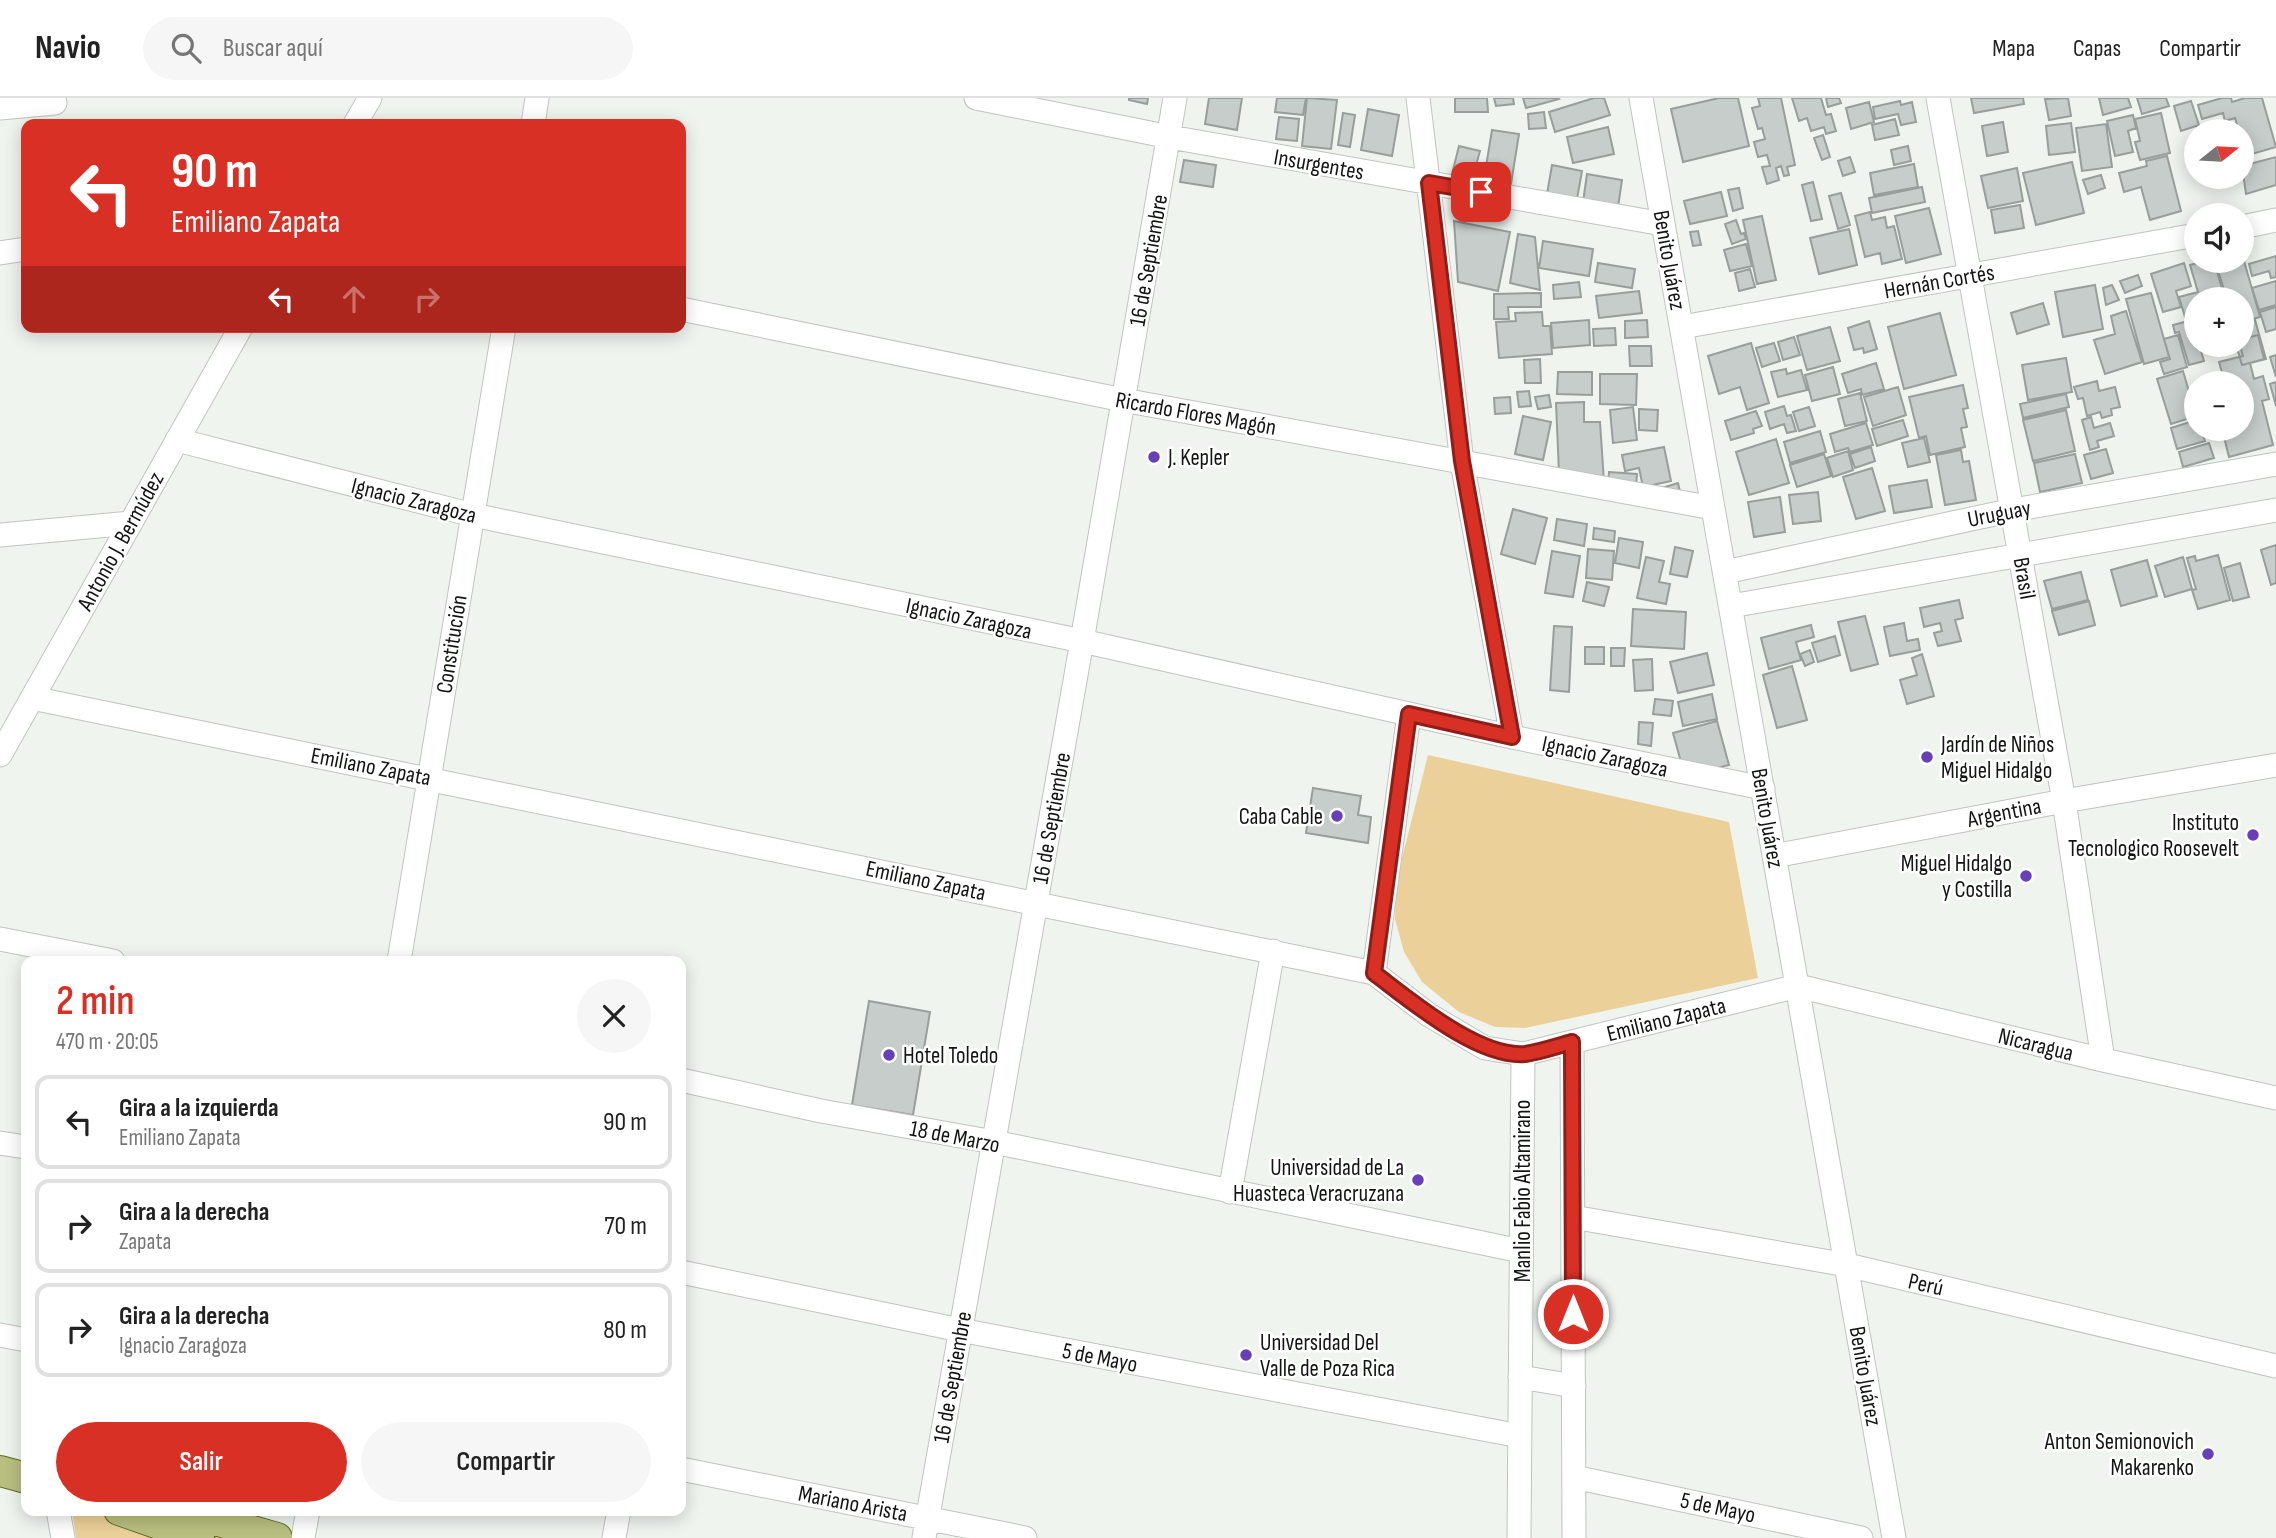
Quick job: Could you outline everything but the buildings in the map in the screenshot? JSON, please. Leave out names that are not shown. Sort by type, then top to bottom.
[{"type":"main road","points":[[0,1460],[21,1465]]},
{"type":"main road","points":[[0,1471],[21,1477]]},
{"type":"main road","points":[[136,1516],[199,1538]]},
{"type":"main road","points":[[201,1516],[276,1538]]},
{"type":"street","points":[[358,119],[370,98]]},
{"type":"street","points":[[534,119],[537,98]]},
{"type":"street","name":"Insurgentes","points":[[976,98],[1170,137],[1664,224]]},
{"type":"street","name":"16 de Septiembre","points":[[925,1528],[1175,98]]},
{"type":"street","points":[[1418,98],[1462,461],[1512,737]]},
{"type":"street","name":"Benito Juárez","points":[[1641,98],[1894,1538]]},
{"type":"street","name":"Brasil","points":[[1938,98],[2064,801],[2103,1060]]},
{"type":"street","points":[[0,108],[55,103]]},
{"type":"street","points":[[2254,225],[2276,220]]},
{"type":"street","name":"Hernán Cortés","points":[[1682,327],[2184,237]]},
{"type":"street","points":[[0,253],[21,250]]},
{"type":"street","name":"Ricardo Flores Magón","points":[[686,310],[1123,400],[1713,508]]},
{"type":"street","name":"Antonio J. Bermúdez","points":[[0,755],[238,333]]},
{"type":"street","name":"Constitución","points":[[400,956],[503,333]]},
{"type":"street","name":"Ignacio Zaragoza","points":[[177,440],[473,515],[1763,788]]},
{"type":"street","name":"Uruguay","points":[[1725,572],[2013,510],[2276,464]]},
{"type":"street","name":"Uruguay","points":[[1731,606],[2276,510]]},
{"type":"street","points":[[0,535],[131,523]]},
{"type":"street","name":"Emiliano Zapata","points":[[32,698],[1374,973],[1429,1015],[1485,1048],[1523,1054],[1797,986]]},
{"type":"street","points":[[1374,973],[1409,714]]},
{"type":"street","name":"Argentina","points":[[1774,856],[2064,801],[2276,765]]},
{"type":"street","points":[[0,939],[87,956]]},
{"type":"street","points":[[1230,1192],[1273,951]]},
{"type":"street","name":"Nicaragua","points":[[1797,986],[2103,1060],[2276,1098]]},
{"type":"street","points":[[1572,1042],[1574,1538]]},
{"type":"street","name":"Manlio Fabio Altamirano","points":[[1519,1538],[1523,1054]]},
{"type":"street","name":"18 de Marzo","points":[[686,1081],[821,1111],[993,1142],[1521,1251]]},
{"type":"street","points":[[0,1143],[21,1146]]},
{"type":"street","name":"Perú","points":[[1573,1217],[1847,1265],[2276,1366]]},
{"type":"street","name":"5 de Mayo","points":[[686,1273],[960,1331],[1520,1436]]},
{"type":"street","points":[[0,1335],[21,1339]]},
{"type":"street","points":[[1520,1377],[1574,1386]]},
{"type":"street","name":"Mariano Arista","points":[[686,1470],[925,1528],[1025,1538]]},
{"type":"street","name":"5 de Mayo","points":[[1574,1477],[1861,1538]]},
{"type":"street","points":[[59,1516],[63,1538]]},
{"type":"street","points":[[303,1538],[307,1516]]},
{"type":"street","points":[[614,1538],[618,1516]]},
{"type":"shaded area","points":[[1428,755],[1729,822],[1758,978],[1525,1028],[1495,1027],[1459,1012],[1422,982],[1404,952],[1395,919],[1396,882]]},
{"type":"shaded area","points":[[73,1516],[162,1516],[250,1538],[76,1538]]},
{"type":"place","name":"J. Kepler","points":[[1154,457]]},
{"type":"place","name":"Jardín de Niños Miguel Hidalgo","points":[[1927,757]]},
{"type":"place","name":"Caba Cable","points":[[1337,816]]},
{"type":"place","name":"Instituto Tecnologico Roosevelt","points":[[2253,835]]},
{"type":"place","name":"Miguel Hidalgo y Costilla","points":[[2026,876]]},
{"type":"place","name":"Hotel Toledo","points":[[889,1055]]},
{"type":"place","name":"Universidad de La Huasteca Veracruzana","points":[[1418,1180]]},
{"type":"place","name":"Universidad Del Valle de Poza Rica","points":[[1246,1355]]},
{"type":"place","name":"Anton Semionovich Makarenko","points":[[2208,1454]]},
{"type":"route","points":[[1481,192],[1429,183],[1462,461],[1512,737],[1409,714],[1374,973],[1429,1015],[1485,1048],[1523,1054],[1572,1042],[1573,1314]]}]
